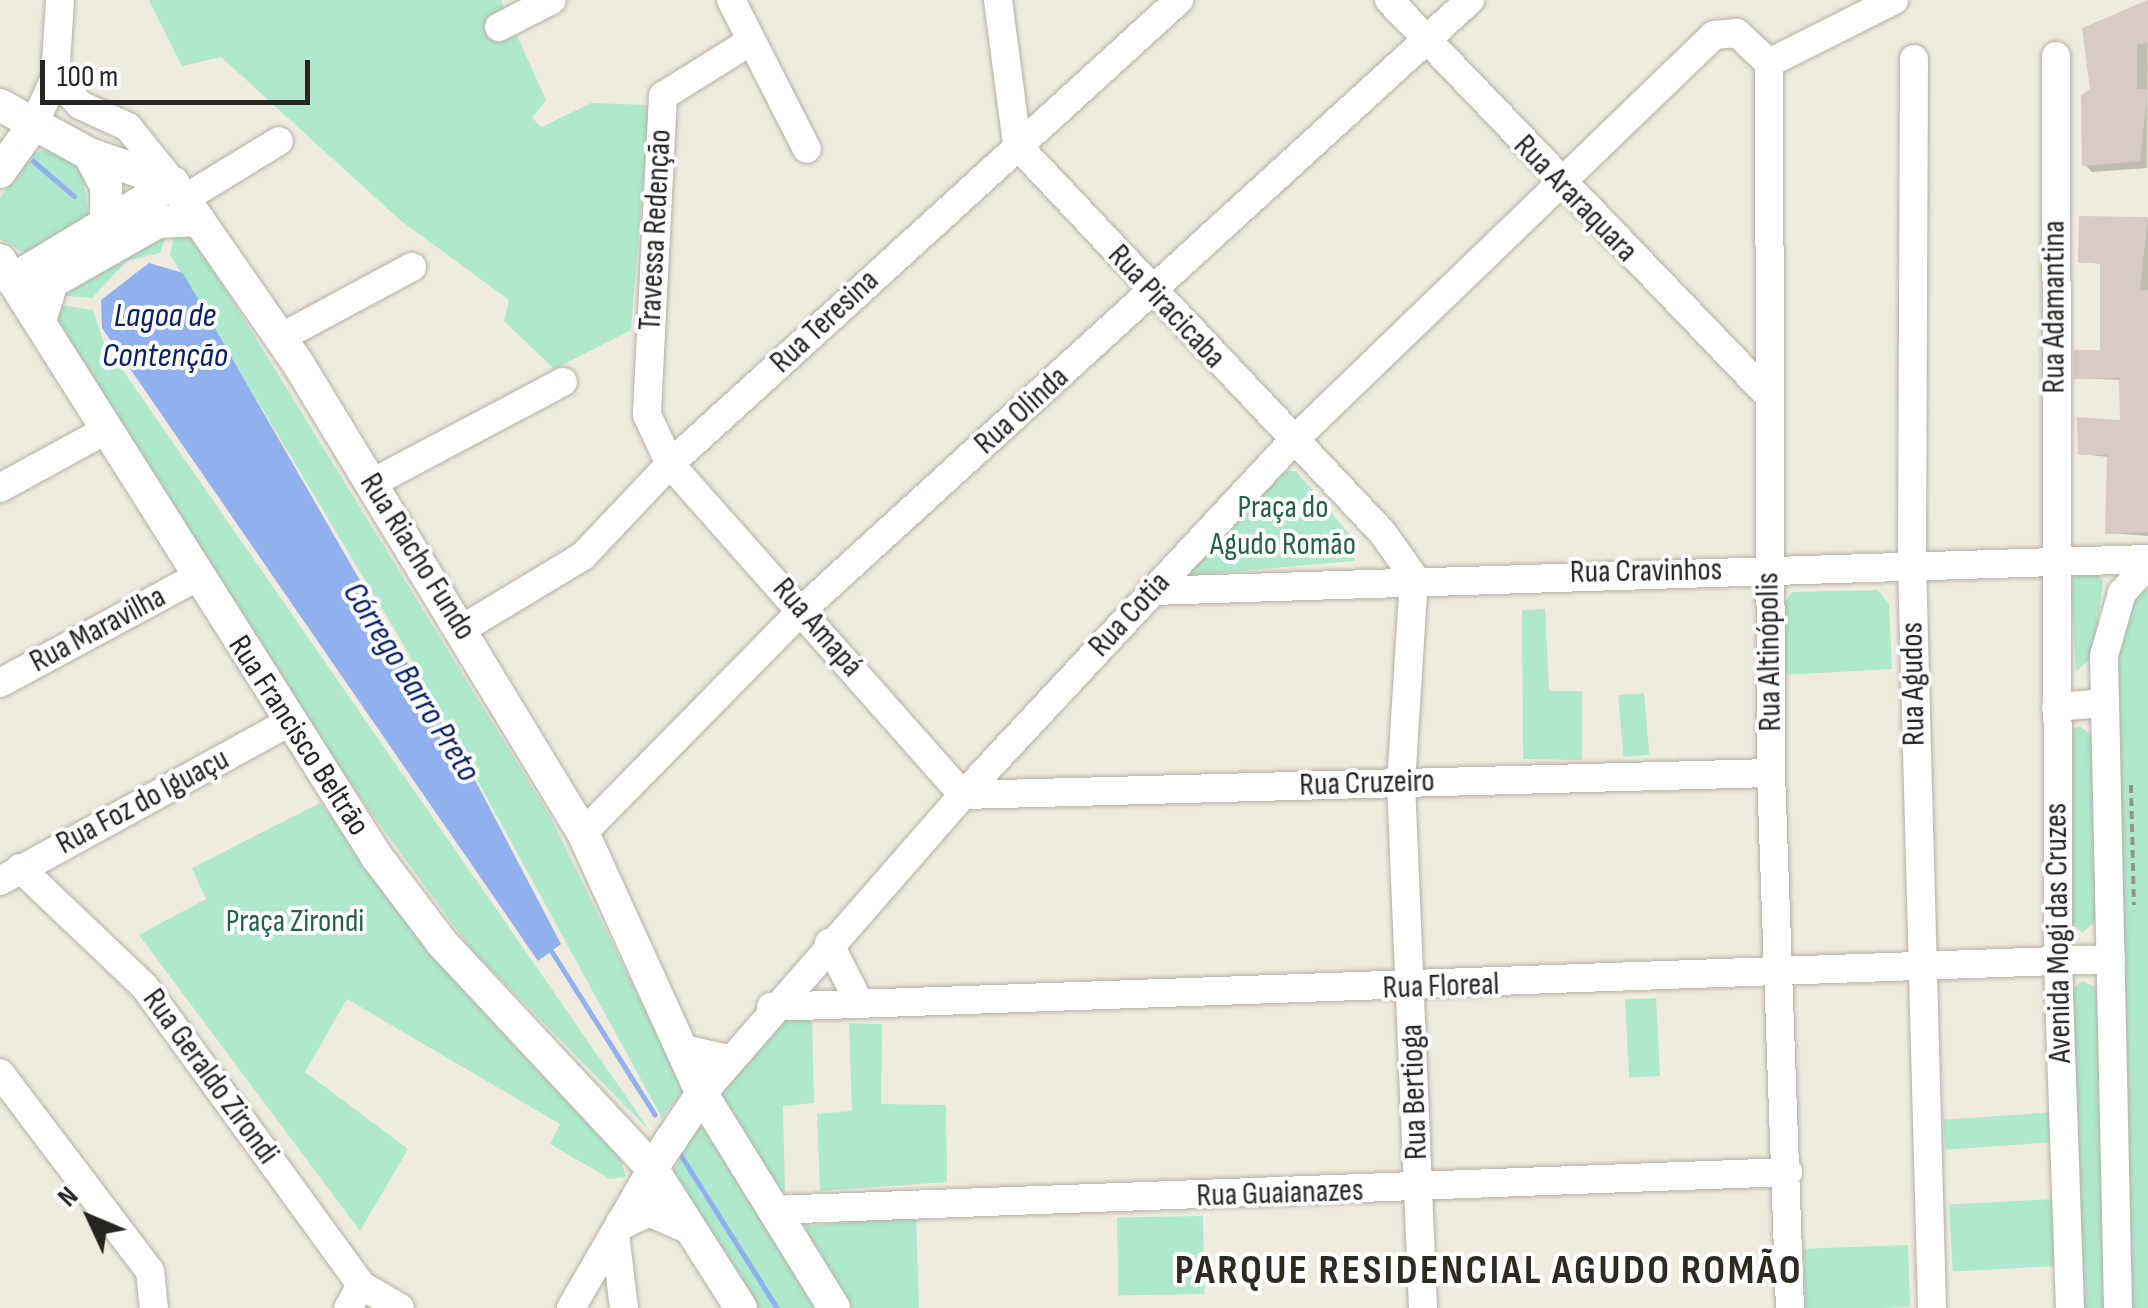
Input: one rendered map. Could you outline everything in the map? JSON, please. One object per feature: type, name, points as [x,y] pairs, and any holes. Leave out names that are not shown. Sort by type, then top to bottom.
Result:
[{"type":"main road","points":[[0,105],[185,201]]},
{"type":"main road","points":[[4,173],[34,124]]},
{"type":"main road","points":[[89,154],[106,186],[106,223]]},
{"type":"main road","points":[[4,276],[106,223],[185,201]]},
{"type":"main road","points":[[40,322],[52,282],[158,222],[185,201]]},
{"type":"main road","name":"Rua Riacho Fundo","points":[[185,201],[280,338],[372,483],[584,833],[702,1094],[834,1308]]},
{"type":"main road","name":"Rua Francisco Beltrão","points":[[4,276],[40,322],[286,724],[442,943],[652,1168],[741,1308]]},
{"type":"main road","points":[[684,1051],[728,1061]]},
{"type":"main road","points":[[652,1168],[702,1094]]},
{"type":"main road","points":[[618,1228],[648,1210],[688,1226]]},
{"type":"street","points":[[34,124],[55,78],[60,0]]},
{"type":"street","points":[[499,28],[552,0]]},
{"type":"street","points":[[731,0],[807,149]]},
{"type":"street","points":[[998,0],[1017,145]]},
{"type":"street","name":"Rua Teresina","points":[[462,629],[583,556],[670,464],[1179,0]]},
{"type":"street","name":"Rua Araraquara","points":[[1389,0],[1557,183],[1765,392]]},
{"type":"street","name":"Rua Olinda","points":[[584,833],[802,610],[1470,0]]},
{"type":"street","points":[[1769,63],[1894,0]]},
{"type":"street","name":"Rua Cotia","points":[[702,1094],[771,1006],[1152,591],[1294,440],[1557,183],[1714,35],[1737,34],[1769,63]]},
{"type":"street","name":"Travessa Redenção","points":[[670,464],[647,415],[663,96],[752,41]]},
{"type":"street","name":"Rua Adamantina","points":[[2054,558],[2056,56]]},
{"type":"street","name":"Rua Agudos","points":[[1914,60],[1912,564],[1919,970],[1932,1308]]},
{"type":"street","name":"Rua Altinópolis","points":[[1769,63],[1765,392],[1771,773],[1790,1308]]},
{"type":"street","name":"Rua Riacho Fundo","points":[[55,78],[80,105],[128,127],[185,201]]},
{"type":"street","points":[[185,201],[278,142]]},
{"type":"street","name":"Rua Piracicaba","points":[[1017,145],[1152,294],[1382,532],[1414,577]]},
{"type":"street","points":[[280,338],[412,267]]},
{"type":"street","points":[[372,483],[564,382]]},
{"type":"street","points":[[0,488],[106,430]]},
{"type":"street","name":"Rua Amapá","points":[[670,464],[962,795]]},
{"type":"street","points":[[1348,582],[1382,532]]},
{"type":"street","name":"Rua Cravinhos","points":[[1152,591],[1414,577],[2054,558],[2146,559]]},
{"type":"street","name":"Avenida Mogi das Cruzes","points":[[2054,558],[2058,964],[2070,1308]]},
{"type":"street","name":"Avenida Mogi das Cruzes","points":[[2099,558],[2112,578],[2105,703],[2118,1308]]},
{"type":"street","points":[[2112,615],[2146,559]]},
{"type":"street","name":"Rua Maravilha","points":[[0,682],[197,577]]},
{"type":"street","name":"Rua Bertioga","points":[[1414,577],[1401,783],[1423,1308]]},
{"type":"street","points":[[2056,707],[2105,703]]},
{"type":"street","name":"Rua Foz do Iguaçu","points":[[10,875],[286,724]]},
{"type":"street","name":"Rua Cruzeiro","points":[[962,795],[1771,773]]},
{"type":"street","name":"Rua Geraldo Zirondi","points":[[10,875],[144,986],[354,1296]]},
{"type":"street","points":[[829,943],[860,1004]]},
{"type":"street","name":"Rua Floreal","points":[[771,1006],[1412,988],[1919,970],[2111,959]]},
{"type":"street","points":[[0,1073],[150,1271],[154,1308]]},
{"type":"street","points":[[571,1308],[652,1168]]},
{"type":"street","name":"Rua Guaianazes","points":[[772,1210],[1417,1189],[1788,1172]]},
{"type":"street","points":[[618,1228],[624,1308]]},
{"type":"street","points":[[354,1296],[400,1308]]},
{"type":"green space","points":[[149,0],[501,0],[546,100],[532,118],[542,127],[591,103],[650,105],[631,330],[554,369],[504,321],[509,300],[400,220],[221,57],[182,66]]},
{"type":"green space","points":[[48,149],[82,166],[89,221],[28,255],[0,239],[0,198],[31,154]]},
{"type":"green space","points":[[168,231],[160,253],[127,261],[92,298],[55,295]]},
{"type":"green space","points":[[175,231],[193,240],[236,306],[550,816],[684,1090],[662,1118],[399,637],[170,255]]},
{"type":"green space","points":[[53,304],[93,310],[104,343],[650,1131],[471,949],[369,810],[272,672],[57,325]]},
{"type":"green space","name":"Praça do Agudo Romão","points":[[1296,471],[1356,542],[1354,561],[1183,576],[1273,472]]},
{"type":"green space","points":[[2096,572],[2103,581],[2094,656],[2076,671],[2070,576]]},
{"type":"green space","points":[[1878,590],[1889,604],[1892,669],[1782,675],[1779,611],[1792,592]]},
{"type":"green space","points":[[2148,590],[2148,1308],[2130,1308],[2111,644],[2131,593]]},
{"type":"green space","points":[[1545,609],[1549,691],[1582,691],[1582,760],[1523,759],[1522,610]]},
{"type":"green space","points":[[1644,693],[1649,755],[1624,757],[1618,695]]},
{"type":"green space","points":[[2080,726],[2091,735],[2099,918],[2082,933],[2070,921],[2067,732]]},
{"type":"green space","name":"Praça Zirondi","points":[[320,803],[501,1032],[620,1157],[626,1177],[610,1179],[550,1144],[560,1124],[347,999],[305,1072],[408,1149],[360,1231],[139,935],[206,899],[192,868]]},
{"type":"green space","points":[[2082,981],[2097,988],[2110,1308],[2082,1308],[2071,990]]},
{"type":"green space","points":[[1656,998],[1660,1076],[1629,1078],[1625,1000]]},
{"type":"green space","points":[[812,1016],[814,1103],[783,1106],[785,1192],[770,1187],[717,1099],[781,1017]]},
{"type":"green space","points":[[849,1023],[882,1024],[881,1104],[946,1105],[947,1182],[820,1191],[817,1114],[852,1111]]},
{"type":"green space","points":[[2054,1112],[2056,1142],[1945,1150],[1943,1120]]},
{"type":"green space","points":[[696,1127],[704,1128],[824,1308],[757,1308],[672,1175]]},
{"type":"green space","points":[[2055,1199],[2059,1266],[1953,1271],[1949,1205]]},
{"type":"green space","points":[[916,1216],[919,1308],[849,1308],[803,1241],[806,1226]]},
{"type":"green space","points":[[1203,1216],[1204,1294],[1118,1295],[1117,1218]]},
{"type":"green space","points":[[1908,1245],[1910,1307],[1805,1308],[1803,1249]]},
{"type":"water","name":"Lagoa de Contenção","points":[[149,263],[183,273],[476,782],[561,944],[538,961],[102,328],[101,300]]},
{"type":"building","points":[[2148,0],[2148,43],[2137,44],[2137,89],[2148,89],[2140,161],[2082,166],[2081,95],[2090,89],[2082,28]]},
{"type":"building","points":[[2079,216],[2148,217],[2140,290],[2148,290],[2148,532],[2105,534],[2107,455],[2078,455],[2077,417],[2120,420],[2119,378],[2074,379],[2074,350],[2100,350],[2100,263],[2078,263]]},
{"type":"waterway","points":[[33,161],[74,196]]},
{"type":"waterway","name":"Córrego Barro Preto","points":[[550,949],[655,1115]]},
{"type":"waterway","name":"Córrego Barro Preto","points":[[678,1151],[777,1308]]},
{"type":"district","name":"PARQUE RESIDENCIAL AGUDO ROMÃO","points":[[1489,1271]]}]
